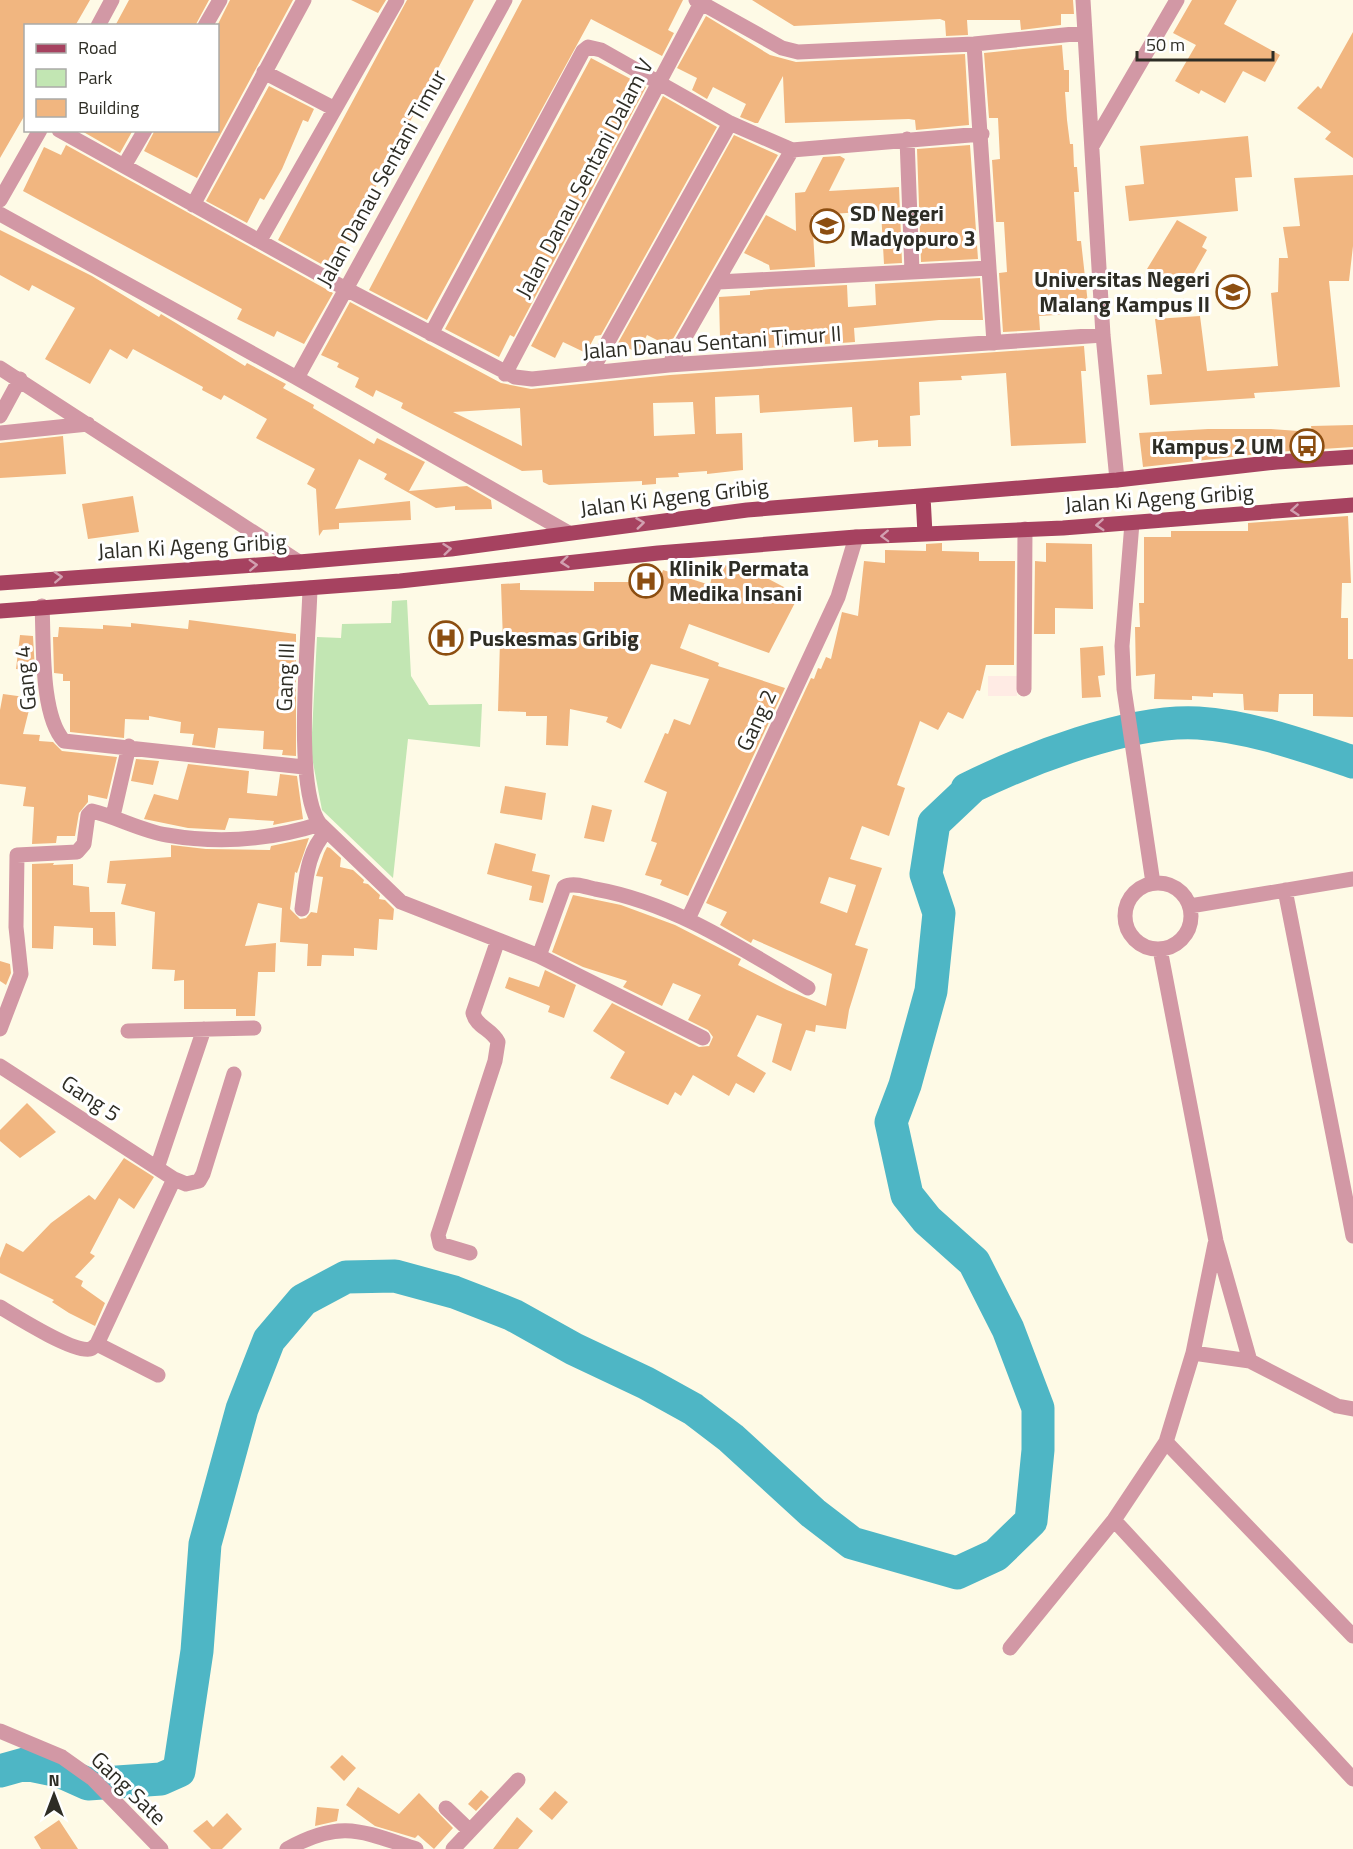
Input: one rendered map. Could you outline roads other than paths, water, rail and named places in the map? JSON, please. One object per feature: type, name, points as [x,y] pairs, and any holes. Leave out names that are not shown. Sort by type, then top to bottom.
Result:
[{"type":"main road","name":"Jalan Ki Ageng Gribig","points":[[0,582],[298,562],[451,549],[747,510],[1117,480],[1277,462],[1353,457]]},
{"type":"main road","points":[[923,496],[925,534]]},
{"type":"main road","name":"Jalan Ki Ageng Gribig","points":[[0,611],[432,578],[658,553],[856,537],[1132,523],[1353,505]]},
{"type":"street","points":[[99,24],[112,0]]},
{"type":"street","points":[[206,24],[220,0]]},
{"type":"street","points":[[193,205],[304,0]]},
{"type":"street","points":[[260,240],[333,108],[397,0]]},
{"type":"street","name":"Jalan Danau Sentani Timur","points":[[297,378],[505,0]]},
{"type":"street","points":[[1083,0],[1103,335],[1117,480]]},
{"type":"street","points":[[1092,146],[1178,0]]},
{"type":"street","points":[[699,1],[782,48],[798,52],[974,44],[1084,33]]},
{"type":"street","name":"Jalan Danau Sentani Dalam V","points":[[505,374],[659,84],[699,1]]},
{"type":"street","points":[[974,44],[982,134],[994,343]]},
{"type":"street","points":[[431,334],[585,49],[598,48],[730,123],[792,150],[982,134]]},
{"type":"street","points":[[264,72],[333,108]]},
{"type":"street","points":[[591,372],[730,123]]},
{"type":"street","points":[[0,200],[39,132]]},
{"type":"street","name":"Jalan Danau Sentani Timur II","points":[[63,132],[505,374],[532,379],[669,365],[1103,335]]},
{"type":"street","points":[[124,166],[144,132]]},
{"type":"street","points":[[907,140],[912,272]]},
{"type":"street","points":[[669,365],[792,150]]},
{"type":"street","points":[[0,214],[297,378],[567,532]]},
{"type":"street","points":[[718,282],[989,268]]},
{"type":"street","points":[[0,368],[298,562]]},
{"type":"street","points":[[0,416],[20,379]]},
{"type":"street","points":[[0,433],[88,424]]},
{"type":"street","points":[[1132,523],[1122,646],[1124,689],[1153,883]]},
{"type":"street","points":[[1024,689],[1025,529]]},
{"type":"street","name":"Gang 2","points":[[688,919],[838,597],[856,537]]},
{"type":"street","name":"Gang III","points":[[310,588],[304,767],[311,810],[323,828]]},
{"type":"street","name":"Gang 4","points":[[42,606],[48,692],[55,726],[64,741],[129,746]]},
{"type":"street","points":[[113,816],[129,746],[304,767]]},
{"type":"street","points":[[0,1029],[21,975],[16,927],[15,856],[77,852],[84,844],[90,812],[113,816],[166,835],[269,838],[323,828]]},
{"type":"street","points":[[302,909],[310,859],[323,828]]},
{"type":"street","points":[[323,828],[401,902],[539,956],[703,1038]]},
{"type":"street","points":[[1190,906],[1353,879]]},
{"type":"street","points":[[1153,883],[1171,885],[1186,897],[1192,916],[1186,935],[1170,947],[1160,949],[1139,944],[1126,926],[1127,903],[1133,894],[1153,883]]},
{"type":"street","points":[[539,956],[563,890],[568,885],[611,892],[688,919],[808,988]]},
{"type":"street","points":[[1284,890],[1353,1236]]},
{"type":"street","points":[[471,1253],[440,1244],[438,1235],[495,1061],[498,1042],[495,1036],[475,1021],[473,1013],[498,940]]},
{"type":"street","points":[[1160,949],[1216,1241],[1250,1361]]},
{"type":"street","points":[[128,1031],[254,1028]]},
{"type":"street","points":[[157,1168],[204,1029]]},
{"type":"street","name":"Gang 5","points":[[0,1066],[174,1179]]},
{"type":"street","points":[[0,1307],[60,1341],[82,1349],[91,1349],[97,1344],[174,1179],[192,1184],[199,1181],[203,1174],[234,1074]]},
{"type":"street","points":[[1010,1648],[1114,1520],[1166,1442],[1193,1353],[1216,1241]]},
{"type":"street","points":[[97,1344],[158,1375]]},
{"type":"street","points":[[1193,1353],[1250,1361],[1337,1406],[1353,1409]]},
{"type":"street","points":[[1166,1442],[1353,1636]]},
{"type":"street","points":[[1114,1520],[1353,1779]]},
{"type":"street","name":"Gang Sate","points":[[0,1731],[62,1757],[93,1779],[156,1845]]},
{"type":"street","points":[[453,1849],[518,1780]]},
{"type":"street","points":[[446,1808],[471,1831]]},
{"type":"street","points":[[287,1849],[312,1835],[348,1829],[416,1849]]},
{"type":"waterway","points":[[0,1771],[25,1764],[59,1771],[88,1784],[161,1779],[179,1771],[197,1651],[205,1544],[242,1409],[269,1340],[303,1300],[346,1277],[395,1276],[454,1292],[513,1315],[574,1349],[646,1383],[693,1409],[731,1438],[813,1513],[852,1543],[957,1573],[996,1555],[1031,1521],[1038,1450],[1038,1408],[1008,1329],[974,1262],[927,1220],[907,1195],[891,1122],[905,1085],[931,991],[939,913],[926,874],[934,823],[971,788],[967,789],[992,777],[1080,743],[1142,727],[1171,723],[1198,723],[1237,728],[1353,762]]},
{"type":"place","name":"SD Negeri Madyopuro 3","points":[[827,226]]},
{"type":"place","name":"Universitas Negeri Malang Kampus II","points":[[1233,292]]},
{"type":"place","name":"Kampus 2 UM","points":[[1307,446]]},
{"type":"place","name":"Klinik Permata Medika Insani","points":[[646,581]]},
{"type":"place","name":"Puskesmas Gribig","points":[[446,638]]}]
